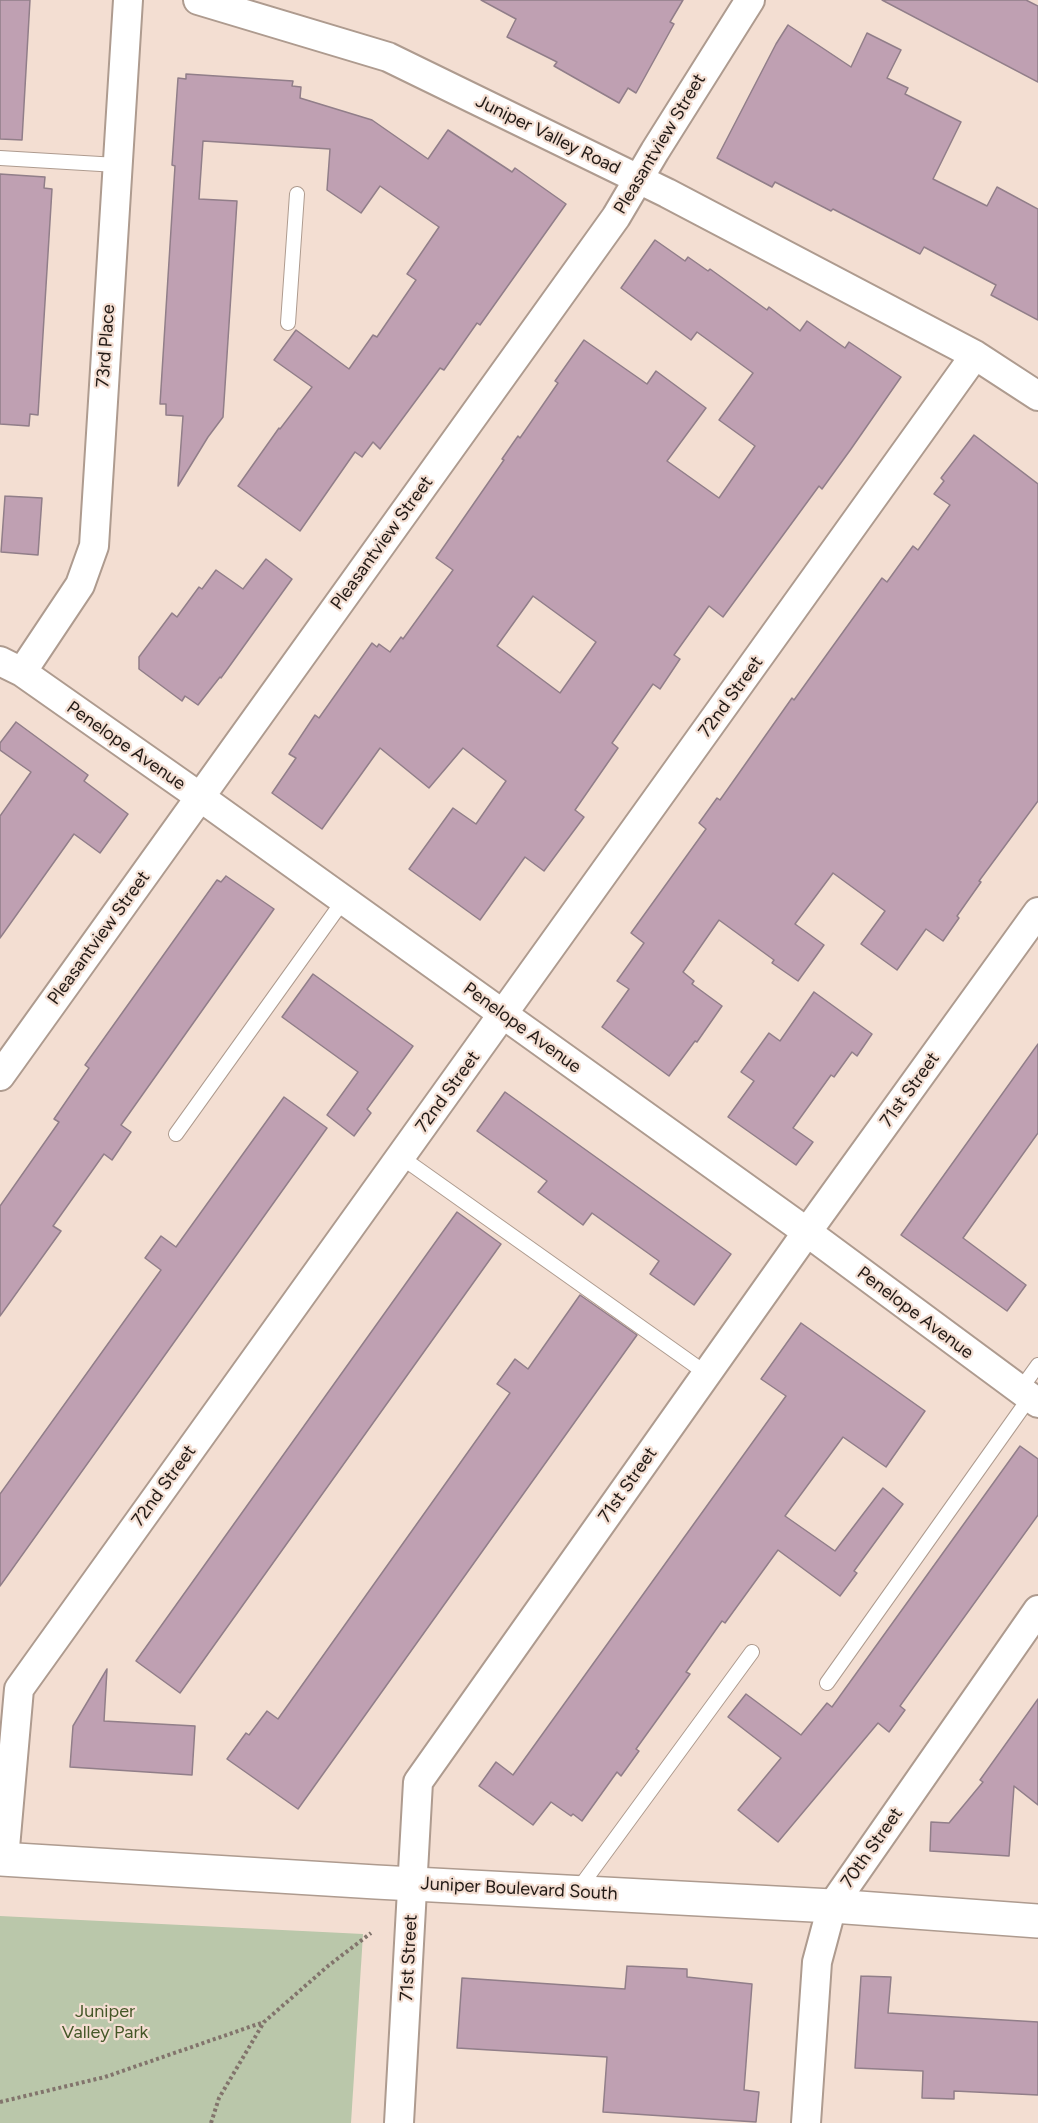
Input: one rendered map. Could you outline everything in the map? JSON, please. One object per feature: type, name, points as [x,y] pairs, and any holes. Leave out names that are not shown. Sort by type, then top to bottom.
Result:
[{"type":"street","name":"73rd Place","points":[[11,667],[80,585],[94,546],[128,0]]},
{"type":"street","name":"Juniper Valley Road","points":[[198,0],[388,57],[667,193],[975,355],[1038,396]]},
{"type":"street","name":"Pleasantview Street","points":[[0,1076],[616,217],[750,0]]},
{"type":"street","name":"72nd Street","points":[[2,1859],[18,1689],[975,355]]},
{"type":"street","name":"Penelope Avenue","points":[[11,667],[200,797],[807,1232],[1029,1397]]},
{"type":"street","name":"71st Street","points":[[399,2123],[418,1782],[807,1232],[1038,912]]},
{"type":"street","name":"70th Street","points":[[806,2123],[817,1962],[832,1906],[1038,1610]]},
{"type":"street","name":"Juniper Boulevard South","points":[[2,1859],[832,1906],[1038,1921]]},
{"type":"lane","points":[[0,158],[117,165]]},
{"type":"lane","points":[[288,323],[297,194]]},
{"type":"lane","points":[[176,1134],[343,901]]},
{"type":"lane","points":[[401,1157],[707,1374]]},
{"type":"lane","points":[[827,1683],[1029,1397],[1038,1365]]},
{"type":"lane","points":[[576,1892],[752,1652]]},
{"type":"path","points":[[211,2123],[219,2098],[264,2022],[328,1966],[371,1933]]},
{"type":"path","points":[[0,2102],[105,2077],[264,2022]]},
{"type":"green space","name":"Juniper Valley Park","points":[[0,1916],[363,1934],[351,2123],[0,2123]]},
{"type":"building","points":[[0,0],[30,0],[22,140],[0,139]]},
{"type":"building","points":[[481,0],[683,0],[670,22],[674,24],[636,93],[628,88],[619,103],[554,66],[557,62],[507,37],[516,19]]},
{"type":"building","points":[[882,0],[1026,0],[1038,6],[1038,82]]},
{"type":"building","points":[[788,25],[851,67],[867,33],[901,50],[887,78],[908,88],[905,94],[961,122],[933,179],[987,206],[997,187],[1038,209],[1038,320],[991,295],[996,285],[924,247],[920,254],[833,209],[831,211],[775,182],[772,187],[717,158]]},
{"type":"building","points":[[186,74],[293,81],[292,86],[301,87],[300,98],[372,120],[428,159],[448,130],[512,172],[515,168],[566,204],[480,325],[477,323],[444,370],[440,368],[380,449],[373,442],[362,457],[355,452],[300,531],[238,486],[279,428],[312,387],[274,360],[296,330],[349,369],[373,335],[377,337],[416,280],[407,274],[439,227],[380,186],[361,213],[327,190],[330,149],[203,141],[199,199],[237,201],[223,417],[178,486],[183,416],[166,415],[166,404],[160,404],[175,166],[172,165],[178,78],[186,79]]},
{"type":"building","points":[[0,174],[45,177],[44,188],[52,189],[38,415],[30,414],[29,426],[0,424]]},
{"type":"building","points":[[655,240],[685,261],[688,257],[708,271],[710,269],[767,310],[769,307],[800,331],[807,321],[845,348],[849,342],[901,377],[822,489],[819,486],[723,617],[709,606],[674,655],[680,659],[660,689],[653,684],[612,743],[618,748],[575,810],[584,817],[544,871],[525,857],[480,920],[409,869],[453,808],[476,824],[506,781],[463,748],[429,788],[380,748],[322,829],[272,793],[296,758],[289,754],[315,715],[319,718],[372,643],[377,647],[379,644],[390,652],[401,637],[403,639],[453,570],[436,558],[518,436],[520,438],[558,383],[555,381],[584,340],[647,384],[656,371],[706,408],[667,461],[719,498],[755,446],[719,420],[753,373],[697,332],[691,340],[621,288]],"holes":[[[533,596],[596,642],[560,693],[497,646]]]},
{"type":"building","points":[[974,435],[1038,484],[1038,801],[979,881],[981,882],[943,941],[926,929],[897,970],[861,944],[885,911],[833,873],[795,924],[824,945],[798,981],[772,963],[774,960],[719,920],[683,972],[694,981],[692,984],[722,1006],[669,1076],[602,1027],[629,989],[617,981],[644,943],[631,933],[706,829],[699,823],[717,798],[720,800],[792,698],[794,700],[882,578],[887,582],[913,546],[918,550],[950,505],[934,494],[944,481],[941,478]]},
{"type":"building","points":[[5,496],[42,498],[38,555],[1,552]]},
{"type":"building","points":[[266,559],[292,579],[221,678],[198,705],[185,696],[182,701],[139,669],[139,657],[172,613],[177,617],[199,587],[202,589],[216,570],[243,589]]},
{"type":"building","points":[[16,722],[88,775],[84,781],[128,814],[100,853],[74,834],[0,938],[0,816],[31,772],[0,750],[0,743]]},
{"type":"building","points":[[226,876],[274,909],[121,1125],[131,1132],[112,1160],[104,1154],[53,1226],[61,1231],[0,1316],[0,1206],[59,1122],[54,1119],[89,1068],[85,1065],[217,880],[221,882]]},
{"type":"building","points":[[313,974],[413,1046],[367,1109],[371,1113],[354,1136],[327,1115],[358,1072],[282,1017]]},
{"type":"building","points":[[814,992],[872,1034],[857,1056],[852,1052],[834,1077],[831,1075],[793,1128],[813,1142],[796,1165],[728,1117],[754,1081],[741,1072],[769,1033],[780,1041]]},
{"type":"building","points":[[1038,1044],[1038,1133],[963,1238],[1026,1285],[1007,1311],[901,1235]]},
{"type":"building","points":[[505,1092],[731,1254],[694,1305],[650,1274],[659,1261],[592,1213],[583,1225],[538,1192],[547,1181],[477,1131]]},
{"type":"building","points":[[284,1097],[327,1128],[0,1586],[0,1494],[161,1270],[145,1258],[161,1236],[176,1247]]},
{"type":"building","points":[[457,1212],[501,1244],[180,1693],[136,1661]]},
{"type":"building","points":[[580,1295],[637,1335],[298,1809],[227,1759],[246,1733],[249,1735],[267,1711],[278,1719],[510,1393],[497,1384],[515,1359],[528,1369]]},
{"type":"building","points":[[801,1323],[925,1411],[886,1467],[843,1437],[785,1516],[835,1551],[883,1488],[903,1504],[854,1571],[857,1573],[840,1596],[778,1550],[725,1623],[722,1621],[686,1672],[690,1674],[636,1749],[639,1751],[621,1776],[617,1772],[582,1821],[551,1802],[533,1825],[479,1786],[496,1762],[513,1775],[786,1396],[761,1379]]},
{"type":"building","points":[[1020,1446],[1038,1459],[1038,1515],[900,1706],[905,1710],[889,1732],[878,1723],[778,1842],[738,1810],[781,1758],[728,1717],[746,1694],[801,1735],[827,1703],[832,1707]]},
{"type":"building","points":[[107,1669],[104,1721],[195,1726],[192,1775],[70,1767],[73,1726]]},
{"type":"building","points":[[1038,1699],[1038,1805],[1014,1786],[1009,1856],[930,1851],[931,1822],[949,1823],[983,1782],[980,1780]]},
{"type":"building","points":[[627,1966],[687,1969],[687,1977],[752,1984],[744,2090],[759,2092],[756,2122],[603,2112],[607,2057],[457,2048],[462,1978],[625,1989]]},
{"type":"building","points":[[861,1976],[891,1977],[888,2013],[1038,2022],[1038,2095],[954,2091],[954,2099],[922,2098],[923,2071],[855,2068]]}]
